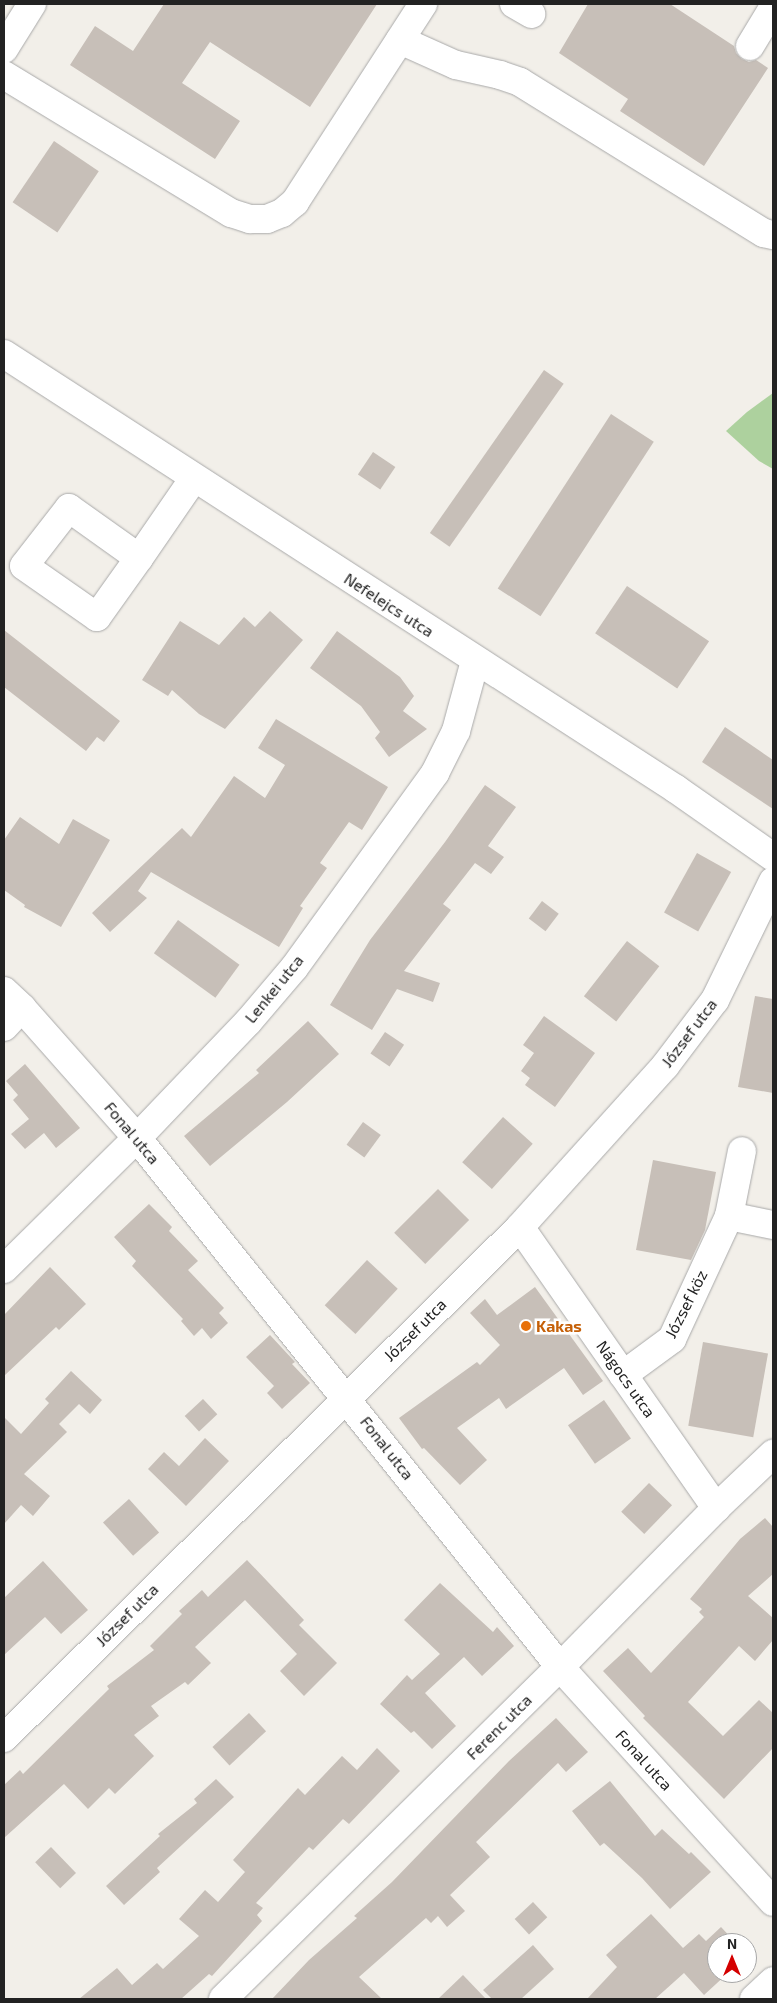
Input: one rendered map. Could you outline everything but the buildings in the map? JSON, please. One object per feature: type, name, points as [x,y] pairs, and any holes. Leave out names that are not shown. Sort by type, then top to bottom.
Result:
[{"type":"street","points":[[4,49],[32,4]]},
{"type":"street","points":[[4,75],[231,213],[250,219],[267,219],[282,213],[295,202],[423,4]]},
{"type":"street","points":[[750,46],[773,8]]},
{"type":"street","points":[[400,40],[456,65],[500,75],[520,82],[764,234],[773,236]]},
{"type":"street","name":"Nefelejcs utca","points":[[4,354],[676,789],[773,856]]},
{"type":"street","points":[[139,558],[194,478]]},
{"type":"street","name":"Lenkei utca","points":[[4,1269],[137,1138],[248,1022],[294,968],[435,773],[456,731],[476,661]]},
{"type":"street","name":"József utca","points":[[4,1738],[520,1227],[665,1066],[715,1000],[773,881]]},
{"type":"street","name":"Fonal utca","points":[[10,1009],[137,1138],[347,1398],[560,1667],[773,1902]]},
{"type":"street","name":"József köz","points":[[623,1375],[672,1338],[729,1216],[742,1151]]},
{"type":"street","points":[[729,1216],[773,1225]]},
{"type":"street","name":"Nágocs utca","points":[[520,1227],[716,1508]]},
{"type":"street","name":"Ferenc utca","points":[[223,1999],[560,1667],[716,1508],[773,1454]]},
{"type":"street","points":[[754,1999],[773,1980]]},
{"type":"green space","points":[[773,393],[773,469],[759,461],[726,431],[747,412]]},
{"type":"place","name":"Kakas","points":[[526,1326]]}]
